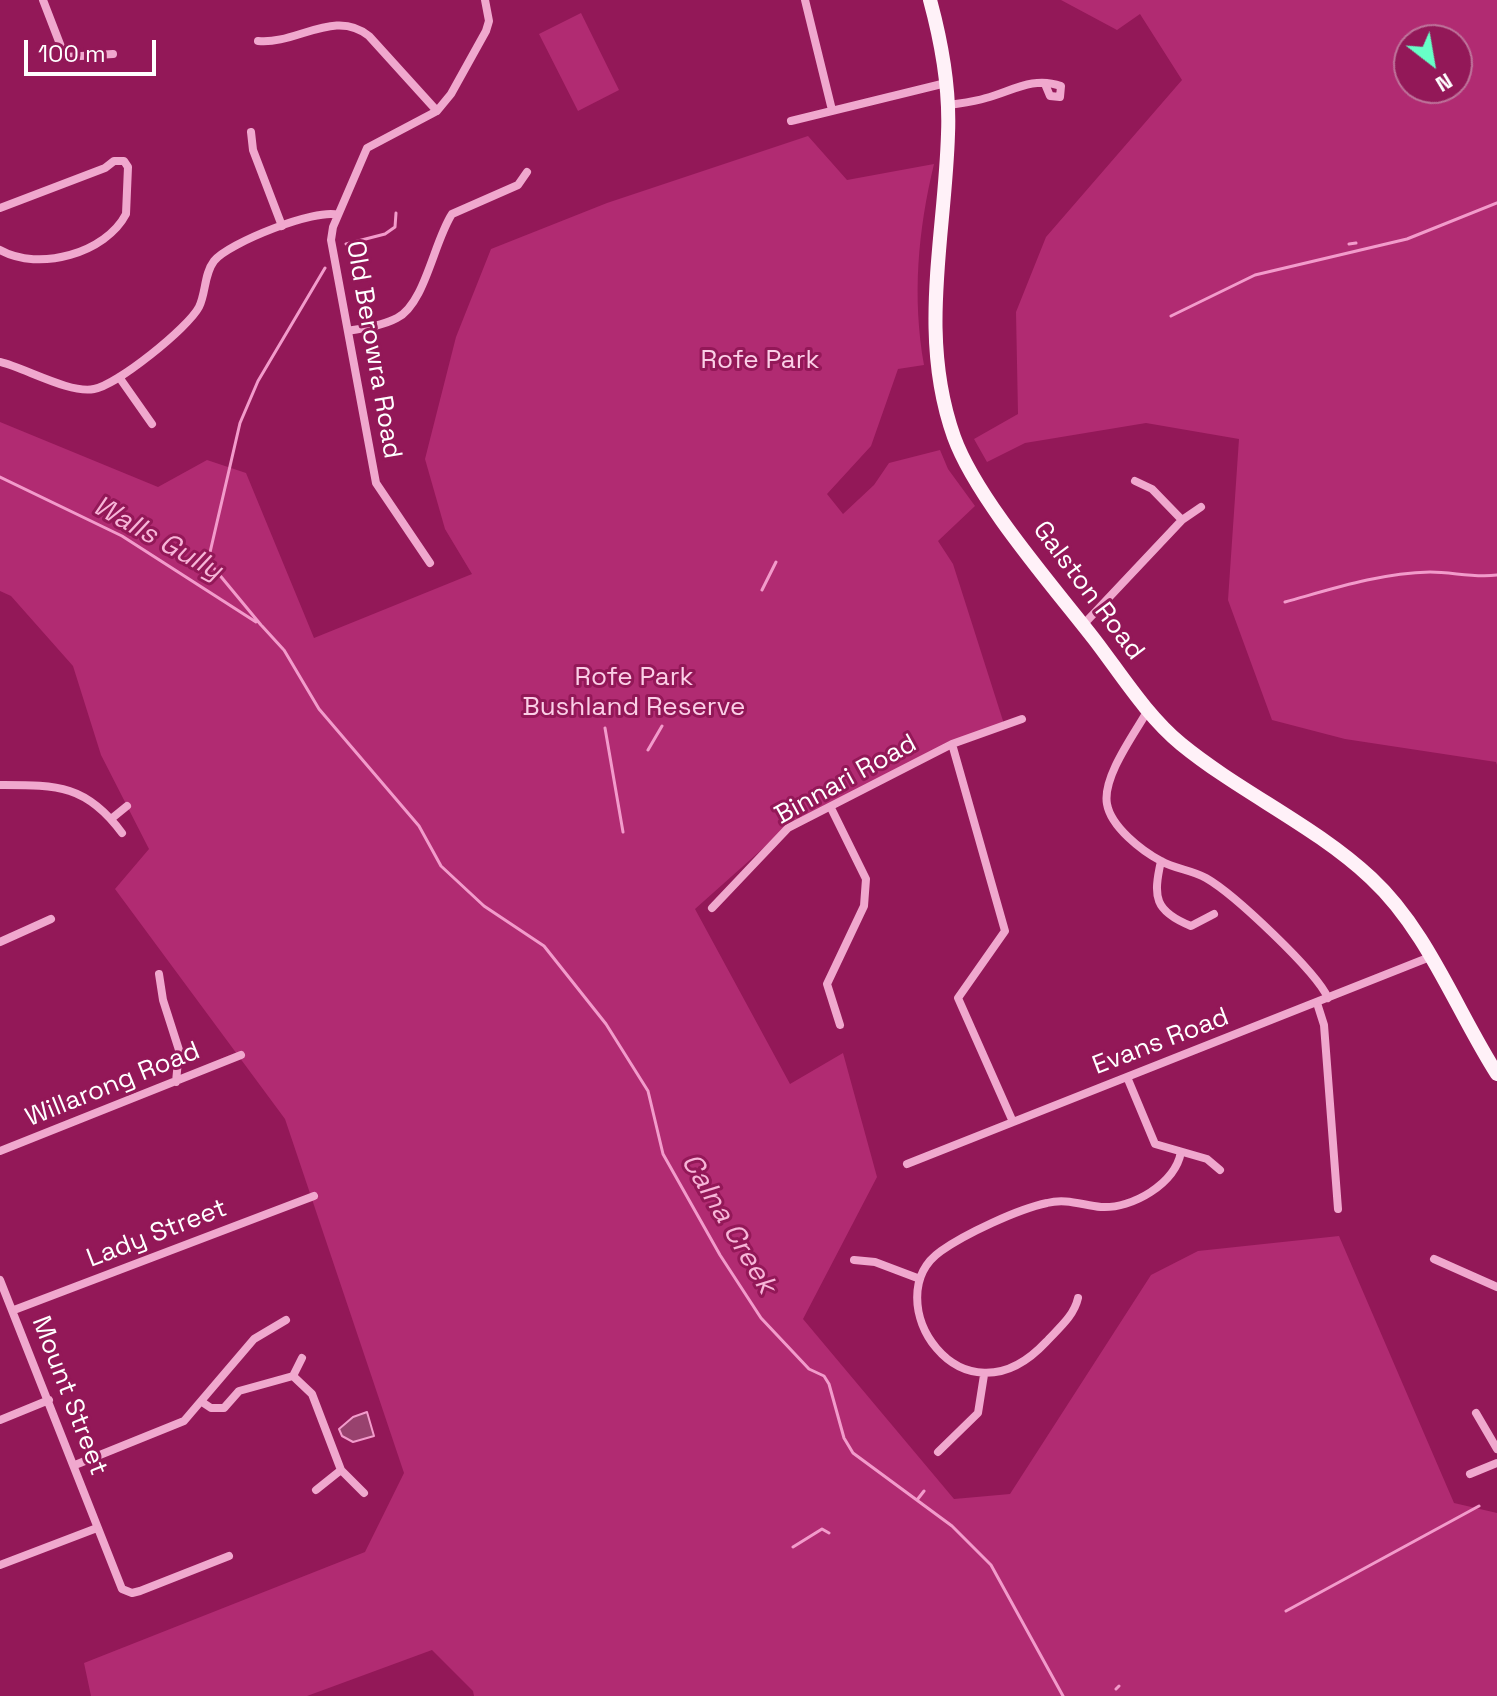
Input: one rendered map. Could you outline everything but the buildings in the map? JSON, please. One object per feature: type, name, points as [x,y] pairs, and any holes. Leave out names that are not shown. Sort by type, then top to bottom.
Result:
[{"type":"main road","name":"Galston Road","points":[[930,0],[948,105],[947,165],[934,339],[947,411],[956,441],[973,474],[1148,710],[1196,755],[1336,850],[1372,879],[1410,924],[1497,1074]]},
{"type":"street","points":[[43,0],[65,57],[113,54]]},
{"type":"street","points":[[258,41],[282,40],[334,25],[356,27],[369,36],[437,111],[486,31],[489,12],[485,0]]},
{"type":"street","points":[[805,0],[832,110]]},
{"type":"street","points":[[791,121],[946,83]]},
{"type":"street","points":[[948,105],[983,99],[1031,83],[1045,84]]},
{"type":"street","name":"Old Berowra Road","points":[[430,563],[376,483],[331,240],[338,215],[367,148],[437,111]]},
{"type":"street","points":[[251,132],[253,150],[282,226]]},
{"type":"street","points":[[0,208],[120,160],[126,164],[129,201],[123,220],[105,238],[88,248],[56,258],[38,258],[0,250]]},
{"type":"street","points":[[348,331],[394,320],[405,312],[416,299],[452,214],[461,207],[518,185],[527,172]]},
{"type":"street","points":[[0,362],[85,390],[119,377],[190,319],[202,299],[210,269],[220,255],[282,226],[319,214],[338,215]]},
{"type":"street","points":[[119,377],[152,424]]},
{"type":"street","points":[[1135,481],[1152,489],[1182,520]]},
{"type":"street","points":[[1083,625],[1182,520],[1201,507]]},
{"type":"street","points":[[1148,710],[1123,751],[1107,789],[1107,804],[1116,822],[1134,842],[1161,861],[1205,878],[1231,897],[1316,978],[1328,998]]},
{"type":"street","name":"Binnari Road","points":[[712,908],[788,828],[952,744],[1022,719]]},
{"type":"street","points":[[952,744],[1005,931],[958,998],[1013,1122]]},
{"type":"street","points":[[0,785],[55,785],[84,795],[122,833]]},
{"type":"street","points":[[111,819],[127,806]]},
{"type":"street","points":[[831,808],[866,879],[864,906],[827,984],[840,1025]]},
{"type":"street","points":[[1161,861],[1154,891],[1164,912],[1191,926],[1214,914]]},
{"type":"street","points":[[0,942],[51,919]]},
{"type":"street","name":"Evans Road","points":[[907,1164],[1430,957]]},
{"type":"street","points":[[159,974],[163,1000],[179,1050],[176,1082]]},
{"type":"street","points":[[1317,1003],[1324,1025],[1338,1209]]},
{"type":"street","name":"Willarong Road","points":[[0,1151],[241,1055]]},
{"type":"street","points":[[1127,1077],[1153,1141],[1207,1159],[1220,1170]]},
{"type":"street","points":[[1078,1298],[1069,1318],[1031,1358],[1007,1371],[984,1375],[958,1365],[927,1334],[917,1308],[920,1279],[926,1267],[942,1251],[1031,1208],[1065,1201],[1115,1206],[1146,1194],[1173,1171],[1181,1152]]},
{"type":"street","name":"Lady Street","points":[[14,1310],[314,1196]]},
{"type":"street","points":[[1434,1259],[1497,1287]]},
{"type":"street","points":[[854,1260],[875,1262],[920,1279]]},
{"type":"street","name":"Mount Street","points":[[0,1282],[14,1310],[122,1589],[132,1593],[229,1556]]},
{"type":"street","points":[[75,1465],[184,1421],[254,1339],[286,1320]]},
{"type":"street","points":[[202,1402],[211,1408],[224,1408],[239,1391],[293,1376],[302,1358]]},
{"type":"street","points":[[938,1452],[978,1413],[984,1398],[984,1375]]},
{"type":"street","points":[[293,1376],[312,1394],[341,1470],[364,1493]]},
{"type":"street","points":[[0,1420],[49,1400]]},
{"type":"street","points":[[1476,1413],[1494,1438],[1497,1449]]},
{"type":"street","points":[[1470,1474],[1497,1463]]},
{"type":"street","points":[[316,1490],[341,1470]]},
{"type":"street","points":[[0,1565],[97,1528]]},
{"type":"green space","points":[[1061,0],[1497,0],[1497,765],[1496,762],[1345,739],[1272,720],[1228,600],[1239,439],[1146,423],[1025,443],[987,462],[974,439],[1018,414],[1016,312],[1046,237],[1182,80],[1140,14],[1117,30]]},
{"type":"green space","points":[[581,13],[619,90],[578,111],[539,34]]},
{"type":"green space","points":[[808,136],[847,180],[934,164],[918,264],[918,314],[924,365],[898,369],[871,446],[827,494],[843,514],[874,485],[889,463],[940,450],[948,469],[975,506],[938,541],[953,564],[1004,724],[787,827],[695,909],[790,1084],[843,1053],[877,1177],[803,1319],[954,1499],[1010,1494],[1151,1275],[1198,1251],[1339,1236],[1454,1503],[1497,1513],[1497,1696],[474,1696],[473,1691],[432,1650],[307,1696],[91,1696],[84,1663],[365,1552],[404,1473],[285,1119],[115,889],[149,849],[101,755],[73,666],[11,596],[0,591],[0,422],[158,487],[207,460],[246,473],[314,638],[472,574],[445,529],[425,459],[456,337],[491,249],[607,203]]},
{"type":"shaded area","points":[[367,1412],[374,1436],[353,1442],[342,1436],[339,1429],[353,1417]]},
{"type":"waterway","points":[[1171,316],[1255,275],[1407,239],[1497,203]]},
{"type":"waterway","points":[[346,244],[385,234],[395,227],[396,213]]},
{"type":"waterway","points":[[1349,244],[1356,243]]},
{"type":"waterway","points":[[261,625],[208,561],[240,423],[258,381],[325,268]]},
{"type":"waterway","name":"Walls Gully","points":[[0,477],[122,536],[256,622]]},
{"type":"waterway","points":[[762,590],[776,562]]},
{"type":"waterway","points":[[1285,602],[1393,575],[1430,572],[1497,575]]},
{"type":"waterway","name":"Walls Gully","points":[[262,626],[283,649]]},
{"type":"waterway","name":"Calna Creek","points":[[284,650],[319,709],[419,826],[441,866],[484,906],[544,946],[606,1024],[648,1091],[663,1154],[720,1255],[761,1318],[809,1369],[824,1376],[844,1438],[853,1453],[952,1526],[991,1565],[1063,1696]]},
{"type":"waterway","points":[[648,750],[662,726]]},
{"type":"waterway","points":[[605,728],[623,832]]},
{"type":"waterway","points":[[917,1500],[924,1491]]},
{"type":"waterway","points":[[1286,1611],[1479,1506]]},
{"type":"waterway","points":[[793,1547],[822,1529],[829,1533]]},
{"type":"waterway","points":[[1116,1689],[1119,1686]]},
{"type":"park label","name":"Rofe Park","points":[[760,361]]},
{"type":"park label","name":"Rofe Park Bushland Reserve","points":[[634,693]]}]
